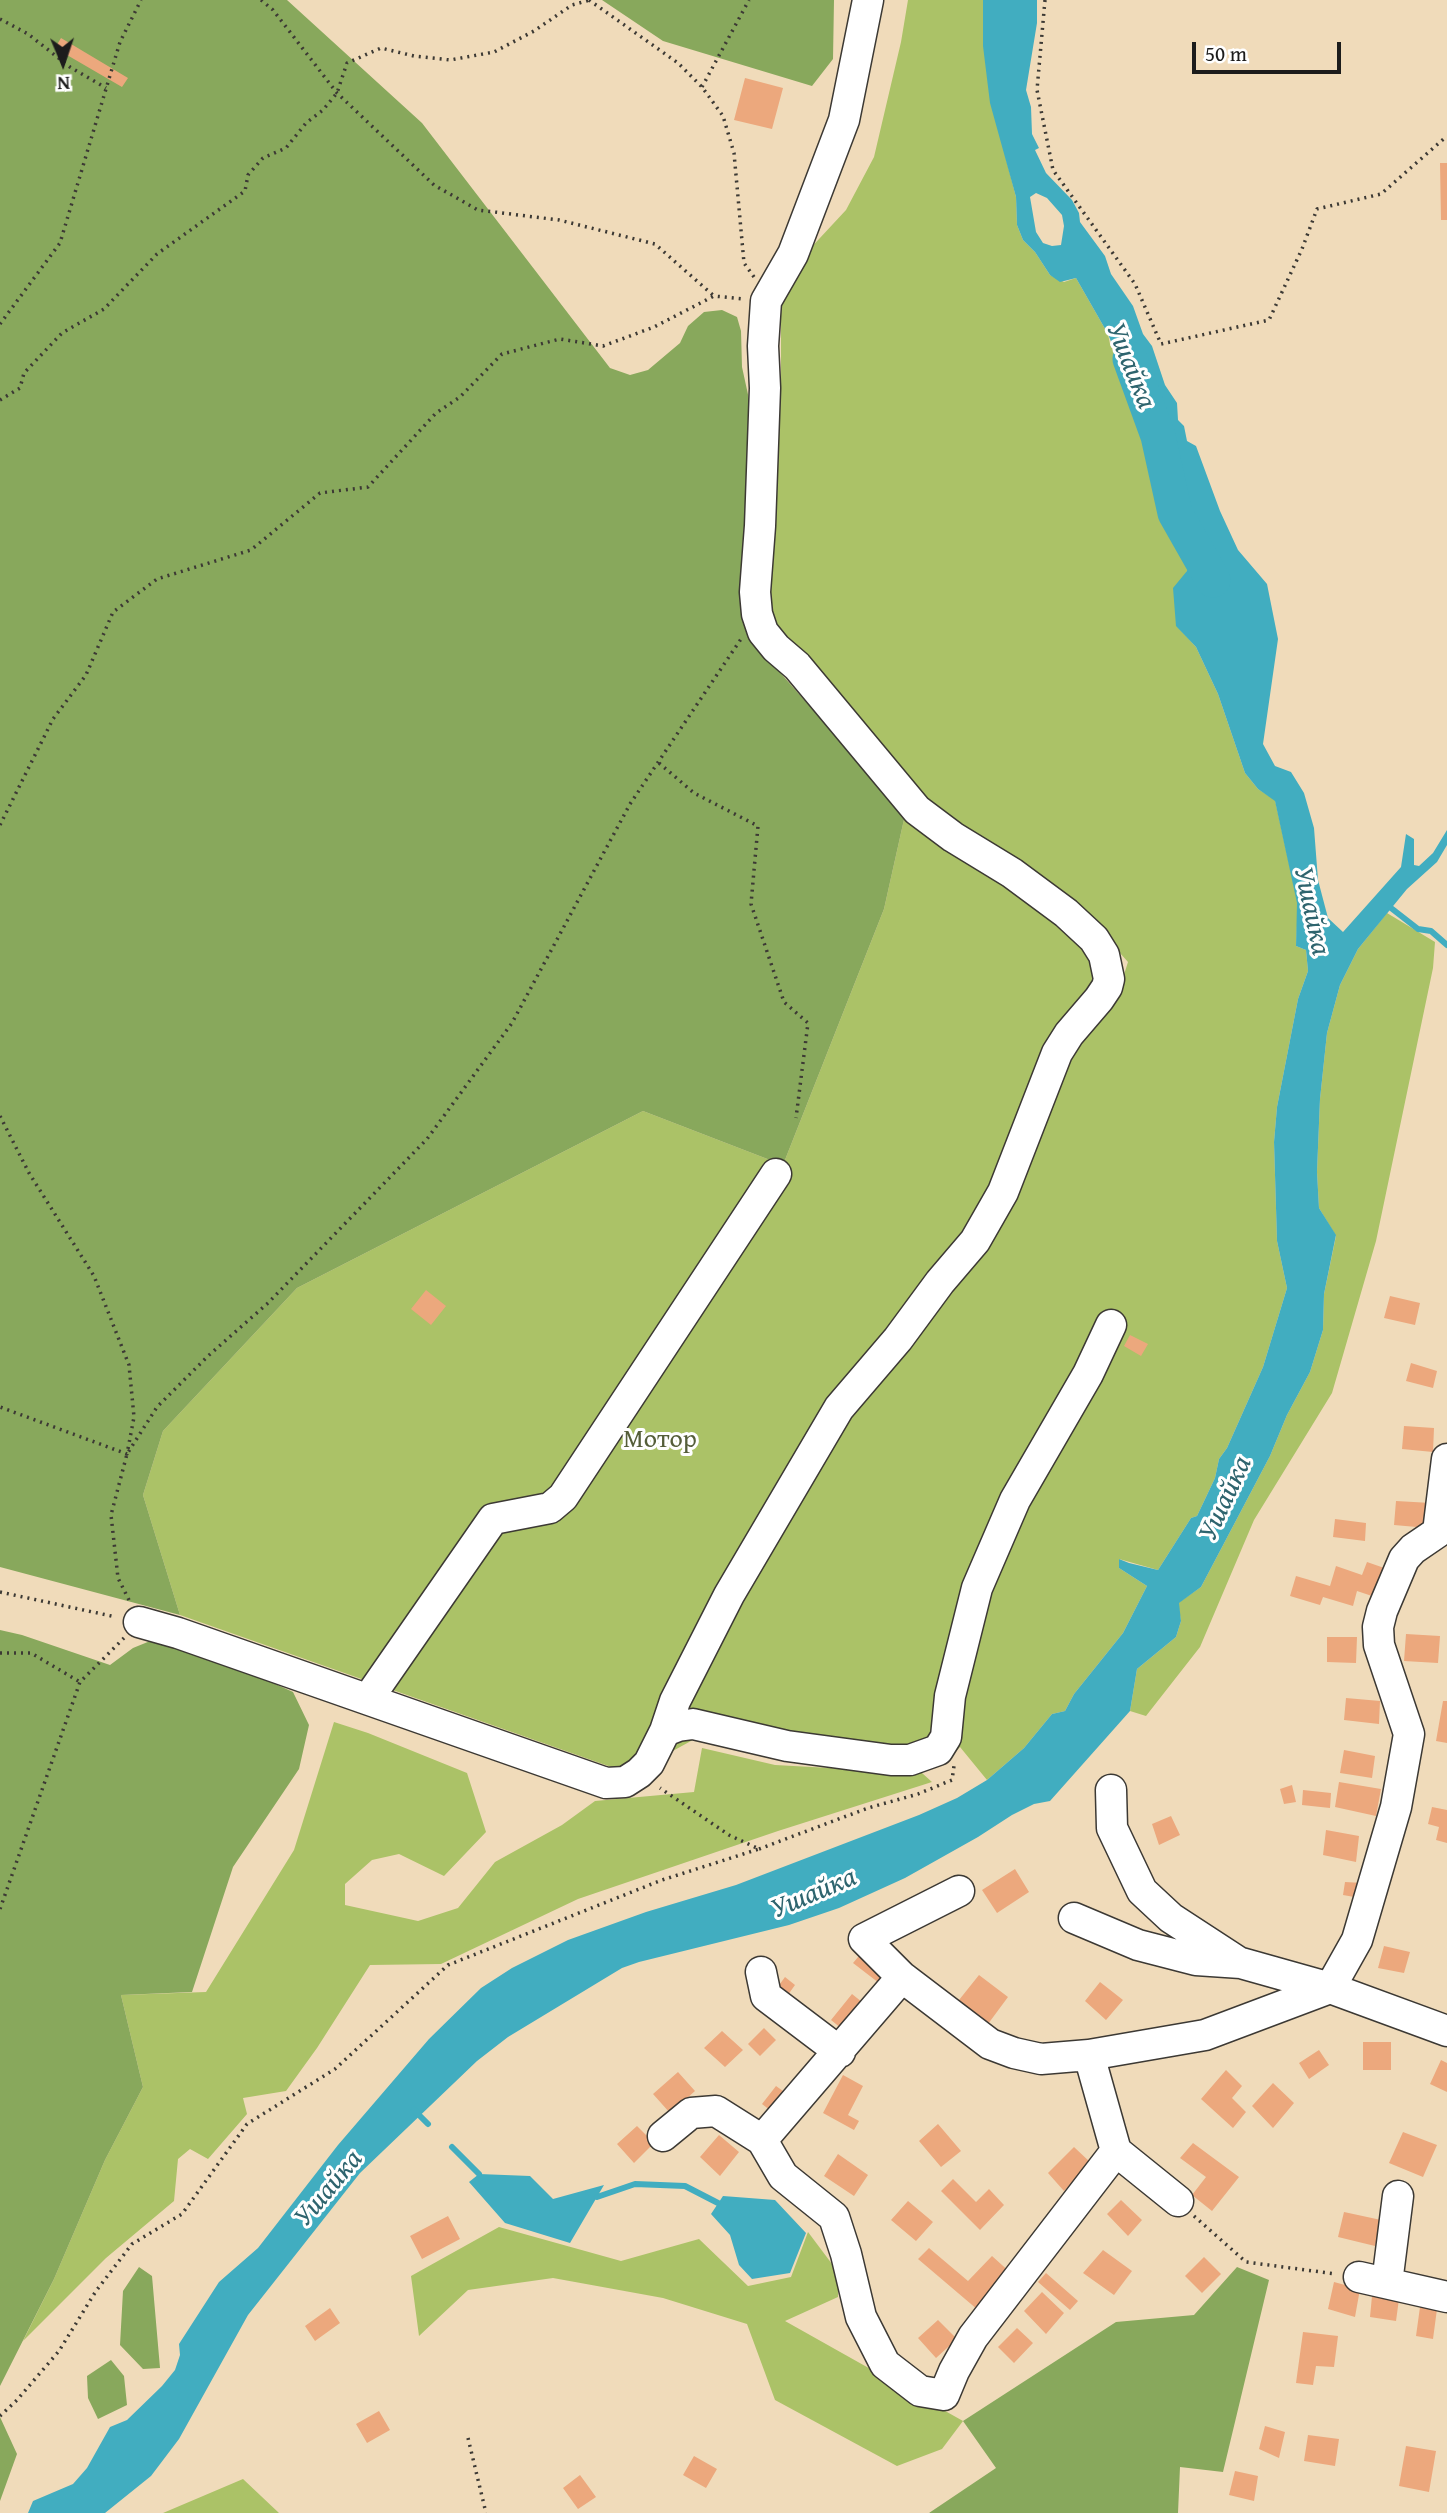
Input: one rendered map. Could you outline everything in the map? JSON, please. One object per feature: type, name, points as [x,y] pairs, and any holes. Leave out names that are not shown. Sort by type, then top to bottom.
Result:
[{"type":"street","points":[[139,1622],[178,1633],[606,1783],[625,1782],[639,1773],[649,1763],[665,1731],[675,1701],[729,1595],[839,1408],[898,1339],[940,1282],[975,1241],[1003,1192],[1057,1053],[1069,1034],[1099,999],[1108,979],[1104,955],[1094,939],[1066,913],[1012,873],[953,837],[917,810],[797,666],[776,648],[763,632],[757,614],[755,592],[765,388],[763,346],[769,294],[793,254],[844,120],[868,0]]},
{"type":"street","points":[[368,1699],[493,1519],[550,1508],[563,1497],[776,1174]]},
{"type":"street","points":[[665,1731],[693,1724],[788,1746],[891,1760],[910,1760],[938,1750],[946,1737],[950,1696],[977,1588],[1015,1500],[1088,1374],[1111,1325]]},
{"type":"street","points":[[959,1891],[863,1939],[902,1977],[990,2044],[1014,2053],[1041,2059],[1089,2055],[1205,2035],[1330,1988],[1357,1940],[1396,1807],[1409,1734],[1379,1645],[1378,1627],[1404,1559],[1413,1549],[1442,1541],[1447,1459]]},
{"type":"street","points":[[1111,1790],[1112,1828],[1142,1891],[1171,1918],[1241,1963]]},
{"type":"street","points":[[1074,1918],[1138,1945],[1196,1960],[1241,1963],[1330,1988],[1447,2031]]},
{"type":"street","points":[[761,1972],[766,1996],[840,2052]]},
{"type":"street","points":[[762,2140],[902,1977]]},
{"type":"street","points":[[1089,2055],[1116,2151],[1178,2201]]},
{"type":"street","points":[[663,2136],[691,2113],[716,2111],[762,2140],[783,2176],[834,2217],[861,2317],[885,2364],[920,2391],[944,2395],[973,2337],[1116,2151]]},
{"type":"street","points":[[1398,2196],[1373,2280],[1447,2297]]},
{"type":"path","points":[[0,324],[60,243],[120,42],[141,0]]},
{"type":"path","points":[[261,0],[273,10],[337,93],[434,185],[478,210],[559,220],[655,244],[714,296]]},
{"type":"path","points":[[0,400],[20,388],[24,373],[62,333],[104,309],[157,254],[245,191],[248,175],[263,158],[286,148],[306,123],[323,110],[337,93],[347,63],[381,48],[414,56],[450,60],[494,52],[534,31],[572,5],[589,0],[678,63],[702,87],[723,116],[734,153],[744,263],[769,294]]},
{"type":"path","points":[[702,87],[749,0]]},
{"type":"path","points":[[1045,0],[1038,90],[1053,170],[1135,284],[1161,344],[1269,320],[1302,249],[1317,209],[1381,194],[1447,136]]},
{"type":"path","points":[[0,19],[28,34],[70,67],[106,88]]},
{"type":"path","points":[[0,825],[53,719],[86,676],[113,612],[157,579],[251,550],[320,493],[368,487],[436,413],[460,397],[502,354],[560,339],[603,346],[654,327],[714,296],[769,294]]},
{"type":"path","points":[[127,1454],[157,1406],[268,1303],[428,1139],[513,1023],[630,804],[757,614]]},
{"type":"path","points":[[659,763],[694,793],[758,826],[751,904],[784,1002],[808,1023],[796,1118]]},
{"type":"path","points":[[0,1116],[29,1173],[94,1276],[129,1365],[134,1417],[111,1515],[118,1578],[139,1622]]},
{"type":"path","points":[[0,1407],[127,1454]]},
{"type":"path","points":[[0,1591],[139,1622]]},
{"type":"path","points":[[0,1909],[80,1682],[139,1622]]},
{"type":"path","points":[[0,1653],[31,1653],[80,1682]]},
{"type":"path","points":[[0,2416],[59,2351],[96,2291],[132,2245],[182,2214],[247,2124],[335,2069],[449,1965],[662,1880],[759,1849],[867,1808],[918,1794],[952,1780],[954,1766],[938,1750]]},
{"type":"path","points":[[639,1773],[729,1835],[759,1849]]},
{"type":"path","points":[[1178,2201],[1246,2262],[1373,2280]]},
{"type":"path","points":[[468,2438],[486,2513]]},
{"type":"green space","points":[[0,0],[287,0],[422,123],[610,368],[630,375],[648,370],[680,343],[688,326],[704,312],[722,310],[737,317],[741,331],[742,367],[754,422],[749,637],[905,815],[884,909],[783,1165],[643,1111],[297,1288],[163,1431],[143,1495],[180,1615],[0,1567]]},
{"type":"green space","points":[[602,0],[834,0],[833,59],[812,86],[663,41]]},
{"type":"green space","name":"Мотор","points":[[908,0],[986,0],[1005,155],[1016,197],[1017,225],[1023,240],[1035,252],[1050,275],[1064,282],[1076,278],[1108,334],[1121,367],[1126,371],[1127,379],[1140,400],[1152,408],[1149,419],[1157,428],[1166,451],[1164,458],[1172,482],[1192,522],[1187,571],[1176,625],[1196,647],[1218,694],[1245,773],[1258,789],[1275,800],[1298,904],[1296,946],[1306,950],[1308,971],[1298,999],[1277,1107],[1274,1142],[1277,1241],[1287,1288],[1263,1367],[1227,1448],[1219,1459],[1215,1478],[1197,1516],[1191,1518],[1158,1570],[1119,1559],[1119,1568],[1147,1586],[1123,1633],[1074,1694],[1065,1711],[1052,1714],[1024,1748],[987,1780],[960,1747],[944,1765],[895,1766],[700,1736],[631,1774],[180,1615],[143,1495],[163,1431],[297,1288],[643,1111],[783,1165],[884,909],[905,815],[1062,916],[1120,987],[1128,962],[1103,934],[922,803],[772,623],[769,535],[781,386],[781,307],[806,253],[846,210],[874,157]]},
{"type":"green space","points":[[1387,913],[1435,942],[1433,968],[1376,1241],[1332,1393],[1254,1520],[1200,1647],[1146,1716],[1130,1711],[1137,1669],[1176,1637],[1181,1621],[1178,1603],[1201,1587],[1270,1456],[1287,1415],[1310,1372],[1323,1330],[1324,1294],[1336,1236],[1319,1208],[1317,1172],[1320,1099],[1327,1033],[1340,985],[1358,949]]},
{"type":"green space","points":[[0,1630],[110,1665],[133,1648],[160,1637],[196,1648],[293,1692],[309,1725],[299,1769],[233,1867],[192,1992],[121,1995],[143,2087],[105,2160],[54,2279],[0,2386]]},
{"type":"green space","points":[[334,1722],[467,1773],[486,1832],[444,1876],[399,1854],[372,1860],[345,1884],[345,1905],[418,1921],[458,1908],[495,1862],[562,1825],[595,1801],[694,1792],[702,1748],[775,1765],[922,1773],[932,1782],[578,1899],[441,1964],[370,1965],[286,2091],[243,2098],[247,2114],[208,2159],[190,2149],[178,2159],[174,2201],[106,2258],[23,2341],[54,2279],[105,2160],[143,2087],[121,1995],[206,1992],[294,1850]]},
{"type":"green space","points":[[499,2227],[621,2261],[699,2239],[748,2286],[791,2277],[808,2232],[838,2272],[838,2297],[785,2321],[963,2421],[942,2449],[897,2466],[775,2400],[747,2324],[663,2298],[553,2278],[468,2290],[419,2336],[411,2276]]},
{"type":"green space","points":[[139,2267],[152,2276],[160,2368],[143,2369],[120,2345],[123,2291]]},
{"type":"green space","points":[[1237,2267],[1269,2280],[1223,2472],[1180,2467],[1178,2513],[929,2513],[996,2468],[963,2421],[1116,2322],[1194,2315]]},
{"type":"green space","points":[[111,2360],[124,2376],[127,2405],[98,2419],[88,2398],[87,2376]]},
{"type":"green space","points":[[0,2417],[17,2454],[0,2501]]},
{"type":"green space","points":[[243,2479],[279,2513],[163,2513]]},
{"type":"water","points":[[983,0],[1037,0],[1037,23],[1026,90],[1031,107],[1032,134],[1039,148],[1035,150],[1046,173],[1072,200],[1079,213],[1080,222],[1105,256],[1111,274],[1133,306],[1143,334],[1152,346],[1165,385],[1177,403],[1178,420],[1184,426],[1187,441],[1196,446],[1238,550],[1267,584],[1278,639],[1263,744],[1275,766],[1291,772],[1304,793],[1314,828],[1318,880],[1328,918],[1343,932],[1401,867],[1406,834],[1414,839],[1414,865],[1419,866],[1433,853],[1447,830],[1447,845],[1437,862],[1407,889],[1358,949],[1340,985],[1327,1033],[1320,1099],[1317,1172],[1319,1208],[1336,1235],[1324,1294],[1323,1330],[1310,1372],[1287,1415],[1270,1456],[1201,1587],[1179,1603],[1181,1621],[1176,1637],[1137,1669],[1130,1711],[1050,1801],[1034,1804],[1012,1815],[905,1878],[839,1908],[789,1925],[622,1968],[508,2037],[477,2061],[360,2173],[248,2315],[179,2439],[151,2476],[105,2513],[28,2513],[33,2501],[73,2484],[87,2468],[110,2427],[127,2420],[162,2386],[175,2370],[180,2355],[179,2344],[219,2282],[258,2248],[338,2145],[429,2039],[481,1988],[512,1968],[568,1940],[646,1912],[736,1885],[957,1798],[987,1780],[1024,1748],[1052,1714],[1065,1711],[1074,1694],[1123,1633],[1147,1586],[1119,1568],[1119,1559],[1158,1570],[1191,1518],[1197,1516],[1215,1478],[1219,1459],[1227,1448],[1263,1367],[1287,1288],[1277,1241],[1274,1142],[1277,1107],[1298,999],[1308,971],[1306,950],[1296,946],[1297,903],[1275,801],[1258,789],[1245,773],[1218,694],[1196,647],[1176,626],[1173,588],[1187,571],[1192,522],[1172,482],[1164,458],[1166,451],[1157,428],[1149,419],[1152,408],[1140,400],[1127,379],[1126,371],[1121,367],[1108,334],[1076,278],[1060,282],[1050,275],[1035,252],[1023,240],[1017,225],[1016,197],[990,103],[983,46]],"holes":[[[1036,193],[1047,198],[1062,215],[1064,226],[1061,245],[1043,243],[1036,232],[1030,197]]]},
{"type":"water","points":[[479,2174],[530,2176],[553,2199],[604,2185],[570,2243],[505,2223],[469,2182]]},
{"type":"water","points":[[723,2196],[775,2200],[806,2233],[790,2273],[752,2279],[739,2265],[730,2235],[711,2214]]},
{"type":"building","points":[[61,38],[128,78],[122,87],[55,48]]},
{"type":"building","points":[[745,78],[783,88],[772,129],[734,120]]},
{"type":"building","points":[[1440,163],[1447,163],[1447,220],[1441,220]]},
{"type":"building","points":[[426,1290],[446,1306],[431,1325],[411,1309]]},
{"type":"building","points":[[1390,1296],[1420,1303],[1415,1325],[1384,1318]]},
{"type":"building","points":[[1130,1335],[1148,1344],[1141,1356],[1124,1346]]},
{"type":"building","points":[[1411,1363],[1437,1371],[1433,1388],[1406,1381]]},
{"type":"building","points":[[1404,1426],[1434,1428],[1433,1452],[1402,1449]]},
{"type":"building","points":[[1396,1501],[1431,1503],[1428,1528],[1394,1525]]},
{"type":"building","points":[[1335,1519],[1366,1523],[1365,1541],[1333,1537]]},
{"type":"building","points":[[1367,1562],[1390,1570],[1381,1599],[1357,1591],[1353,1606],[1323,1597],[1320,1605],[1290,1596],[1296,1576],[1330,1586],[1336,1566],[1362,1575]]},
{"type":"building","points":[[1406,1634],[1440,1636],[1438,1663],[1404,1661]]},
{"type":"building","points":[[1327,1637],[1357,1637],[1356,1663],[1327,1662]]},
{"type":"building","points":[[1346,1698],[1380,1701],[1379,1724],[1344,1720]]},
{"type":"building","points":[[1443,1701],[1447,1701],[1447,1743],[1436,1741]]},
{"type":"building","points":[[1344,1750],[1375,1756],[1372,1778],[1340,1773]]},
{"type":"building","points":[[1339,1782],[1381,1789],[1376,1816],[1335,1807]]},
{"type":"building","points":[[1292,1785],[1296,1802],[1284,1804],[1280,1789]]},
{"type":"building","points":[[1303,1790],[1331,1793],[1330,1808],[1302,1805]]},
{"type":"building","points":[[1432,1807],[1447,1810],[1447,1843],[1436,1840],[1439,1827],[1428,1824]]},
{"type":"building","points":[[1171,1816],[1180,1835],[1159,1845],[1152,1824]]},
{"type":"building","points":[[1326,1830],[1359,1836],[1356,1862],[1323,1855]]},
{"type":"building","points":[[1015,1869],[1029,1892],[997,1913],[982,1890]]},
{"type":"building","points":[[1345,1882],[1363,1883],[1360,1898],[1343,1895]]},
{"type":"building","points":[[1384,1946],[1410,1952],[1404,1973],[1378,1968]]},
{"type":"building","points":[[864,1950],[889,1970],[879,1983],[853,1963]]},
{"type":"building","points":[[979,1975],[1008,1997],[988,2024],[959,2000]]},
{"type":"building","points":[[785,1977],[795,1985],[785,1999],[774,1992]]},
{"type":"building","points":[[1100,1982],[1123,2000],[1106,2020],[1085,2001]]},
{"type":"building","points":[[852,1994],[867,2006],[846,2032],[831,2020]]},
{"type":"building","points":[[764,2028],[776,2040],[760,2056],[748,2044]]},
{"type":"building","points":[[722,2031],[743,2050],[725,2067],[704,2048]]},
{"type":"building","points":[[1363,2042],[1391,2042],[1391,2070],[1363,2070]]},
{"type":"building","points":[[1319,2050],[1329,2065],[1309,2079],[1299,2063]]},
{"type":"building","points":[[1441,2060],[1447,2063],[1447,2092],[1430,2084]]},
{"type":"building","points":[[1226,2070],[1242,2086],[1232,2098],[1246,2112],[1233,2128],[1201,2099]]},
{"type":"building","points":[[678,2072],[695,2091],[670,2113],[653,2094]]},
{"type":"building","points":[[843,2075],[863,2086],[848,2115],[859,2121],[854,2130],[823,2113]]},
{"type":"building","points":[[1273,2083],[1294,2103],[1273,2128],[1252,2106]]},
{"type":"building","points":[[776,2086],[790,2096],[775,2114],[762,2104]]},
{"type":"building","points":[[938,2124],[961,2151],[941,2167],[919,2141]]},
{"type":"building","points":[[637,2126],[654,2143],[634,2163],[617,2144]]},
{"type":"building","points":[[1403,2132],[1437,2145],[1423,2177],[1389,2163]]},
{"type":"building","points":[[719,2135],[739,2152],[720,2176],[700,2157]]},
{"type":"building","points":[[1193,2143],[1239,2177],[1212,2211],[1192,2195],[1206,2177],[1180,2158]]},
{"type":"building","points":[[1074,2147],[1091,2163],[1064,2191],[1048,2173]]},
{"type":"building","points":[[838,2154],[868,2175],[854,2196],[824,2176]]},
{"type":"building","points":[[953,2179],[976,2202],[989,2189],[1004,2205],[980,2230],[941,2191]]},
{"type":"building","points":[[1121,2200],[1142,2220],[1128,2236],[1107,2214]]},
{"type":"building","points":[[908,2201],[933,2222],[916,2241],[891,2220]]},
{"type":"building","points":[[1344,2212],[1381,2220],[1375,2246],[1338,2237]]},
{"type":"building","points":[[448,2216],[460,2239],[422,2259],[410,2236]]},
{"type":"building","points":[[929,2248],[968,2281],[992,2256],[1012,2274],[978,2310],[918,2259]]},
{"type":"building","points":[[1103,2250],[1132,2271],[1114,2295],[1083,2273]]},
{"type":"building","points":[[1204,2257],[1221,2274],[1202,2293],[1185,2276]]},
{"type":"building","points":[[1046,2273],[1078,2301],[1070,2310],[1038,2282]]},
{"type":"building","points":[[1334,2282],[1360,2289],[1355,2317],[1328,2309]]},
{"type":"building","points":[[1042,2292],[1064,2313],[1046,2334],[1024,2311]]},
{"type":"building","points":[[1372,2296],[1399,2299],[1396,2321],[1370,2317]]},
{"type":"building","points":[[1420,2307],[1437,2309],[1433,2339],[1416,2336]]},
{"type":"building","points":[[330,2308],[340,2323],[315,2341],[305,2326]]},
{"type":"building","points":[[938,2320],[957,2339],[936,2358],[918,2338]]},
{"type":"building","points":[[1017,2328],[1033,2343],[1014,2363],[998,2347]]},
{"type":"building","points":[[1303,2332],[1338,2336],[1334,2367],[1316,2366],[1313,2385],[1296,2383]]},
{"type":"building","points":[[379,2411],[390,2430],[367,2443],[356,2424]]},
{"type":"building","points":[[1265,2426],[1285,2432],[1279,2458],[1259,2449]]},
{"type":"building","points":[[1308,2435],[1339,2439],[1335,2466],[1304,2461]]},
{"type":"building","points":[[1406,2446],[1436,2451],[1429,2492],[1399,2486]]},
{"type":"building","points":[[694,2456],[717,2469],[706,2488],[683,2475]]},
{"type":"building","points":[[1235,2471],[1258,2476],[1254,2501],[1229,2495]]},
{"type":"building","points":[[580,2475],[596,2497],[578,2509],[563,2488]]},
{"type":"waterway","name":"Ушайка","points":[[1130,359],[1158,436],[1175,513],[1213,580]]},
{"type":"waterway","points":[[1391,908],[1418,929],[1431,931],[1447,945]]},
{"type":"waterway","points":[[414,2110],[428,2124]]},
{"type":"waterway","points":[[452,2147],[479,2174]]},
{"type":"waterway","points":[[597,2197],[635,2184],[685,2186],[718,2203]]}]
